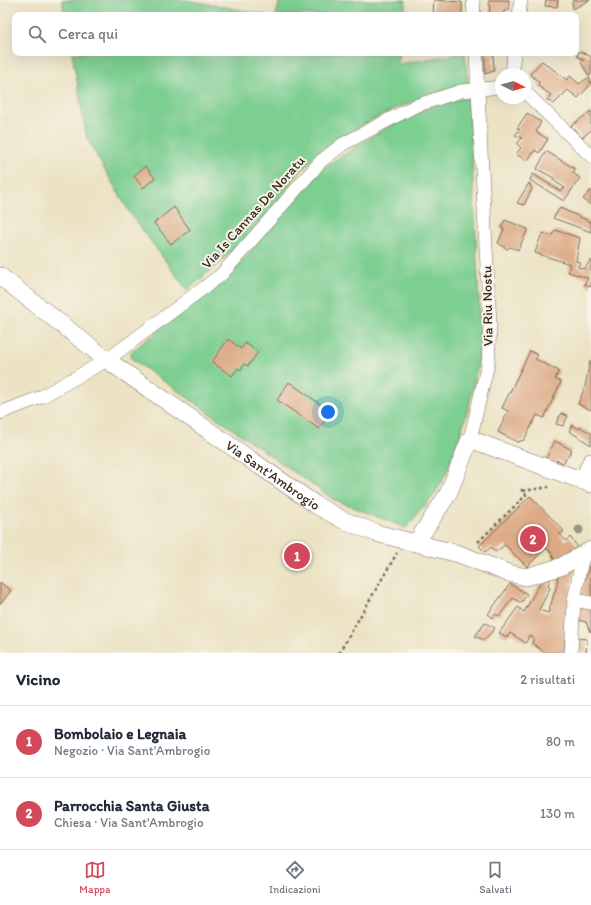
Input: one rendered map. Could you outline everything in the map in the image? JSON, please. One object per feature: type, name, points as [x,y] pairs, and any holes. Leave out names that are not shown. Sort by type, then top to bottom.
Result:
[{"type":"street","points":[[473,0],[474,12]]},
{"type":"street","points":[[519,12],[521,0]]},
{"type":"street","name":"Via Riu Nostu","points":[[410,541],[448,494],[470,439],[488,364],[490,325],[476,56]]},
{"type":"street","points":[[513,68],[514,56]]},
{"type":"street","name":"Via Is Cannas De Noratu","points":[[0,413],[41,397],[107,360],[221,275],[321,161],[344,144],[415,106],[448,95],[478,89],[495,88]]},
{"type":"street","points":[[531,98],[591,156]]},
{"type":"street","name":"Via Sant'Ambrogio","points":[[0,276],[107,360],[316,505],[350,523],[376,533],[466,556],[508,573],[526,577],[560,567],[587,552]]},
{"type":"street","points":[[470,439],[587,482],[591,462]]},
{"type":"street","points":[[571,653],[574,600],[587,552]]},
{"type":"street","points":[[574,600],[591,603]]},
{"type":"path","points":[[518,490],[523,491],[548,488]]},
{"type":"path","points":[[478,542],[526,495],[523,491]]},
{"type":"path","points":[[339,653],[410,541]]},
{"type":"green space","points":[[62,0],[187,0],[251,12],[64,12]]},
{"type":"green space","points":[[280,0],[406,0],[404,12],[277,12]]},
{"type":"green space","points":[[73,56],[399,56],[398,64],[447,56],[465,56],[468,83],[429,95],[391,111],[354,130],[320,153],[312,159],[298,175],[247,237],[187,290],[130,213],[87,139]]},
{"type":"green space","points":[[469,98],[479,300],[479,359],[470,401],[459,439],[446,474],[434,495],[406,528],[333,499],[132,359],[131,352],[229,276],[308,184],[327,165],[381,131],[415,113],[446,101]]},
{"type":"building","points":[[434,0],[462,2],[462,12],[433,12]]},
{"type":"building","points":[[489,0],[509,0],[509,10],[504,12],[490,12]]},
{"type":"building","points":[[546,0],[558,0],[557,7],[545,6]]},
{"type":"building","points":[[590,0],[573,9],[572,1]]},
{"type":"building","points":[[580,51],[591,57],[591,74],[589,76],[581,62],[584,60],[577,56],[579,56]]},
{"type":"building","points":[[485,56],[493,56],[494,71],[485,74]]},
{"type":"building","points":[[542,61],[567,80],[570,76],[579,84],[589,77],[591,84],[578,98],[568,90],[554,104],[547,100],[551,95],[538,86],[539,82],[531,75],[531,73]]},
{"type":"building","points":[[591,111],[591,130],[582,138],[571,126]]},
{"type":"building","points":[[527,113],[541,122],[536,132],[548,139],[539,153],[535,150],[527,161],[516,154],[521,148],[517,144],[522,138],[515,135],[520,129],[517,128]]},
{"type":"building","points":[[546,151],[575,169],[573,173],[580,178],[564,201],[530,180],[533,174],[560,191],[565,188],[553,180],[554,178],[537,169]]},
{"type":"building","points":[[145,166],[155,178],[143,188],[134,176]]},
{"type":"building","points":[[529,183],[532,189],[524,205],[517,203]]},
{"type":"building","points":[[591,190],[591,205],[583,199]]},
{"type":"building","points":[[174,207],[190,230],[171,244],[154,223]]},
{"type":"building","points":[[560,208],[591,222],[591,232],[553,218]]},
{"type":"building","points":[[505,220],[528,229],[518,250],[510,247],[507,249],[498,243],[504,229],[501,228]]},
{"type":"building","points":[[555,230],[580,238],[576,261],[580,262],[578,267],[584,269],[591,260],[591,287],[584,284],[588,278],[568,272],[570,264],[535,253],[542,233],[552,236]]},
{"type":"building","points":[[228,339],[241,349],[245,343],[258,352],[248,366],[244,364],[241,370],[238,368],[232,376],[212,362]]},
{"type":"building","points":[[530,351],[538,355],[535,359],[559,371],[555,379],[561,382],[544,418],[537,415],[524,440],[517,442],[498,432],[508,411],[502,408]]},
{"type":"building","points":[[590,361],[591,410],[578,404],[585,387]]},
{"type":"building","points":[[289,382],[331,412],[319,429],[277,400]]},
{"type":"building","points":[[561,413],[568,416],[563,426],[556,424]]},
{"type":"building","points":[[572,425],[579,429],[580,427],[591,433],[591,445],[569,431]]},
{"type":"building","points":[[555,441],[572,450],[563,463],[557,460],[555,464],[545,460]]},
{"type":"building","points":[[530,496],[564,531],[560,534],[566,541],[570,537],[577,546],[571,553],[555,561],[551,552],[546,548],[527,567],[505,545],[495,552],[491,547],[485,552],[479,546]]},
{"type":"building","points":[[591,564],[591,597],[580,596],[589,566]]},
{"type":"building","points":[[575,567],[569,599],[564,653],[545,653],[532,643],[534,638],[529,635],[526,643],[510,633],[507,637],[499,633],[518,607],[524,612],[543,578],[551,577],[548,585],[550,588],[539,610],[548,613],[557,585],[558,574]]},
{"type":"building","points":[[0,582],[11,591],[0,604]]},
{"type":"building","points":[[510,584],[527,594],[521,603],[513,598],[499,616],[496,614],[493,618],[488,614]]},
{"type":"building","points":[[579,604],[591,606],[590,632],[586,622],[578,620]]},
{"type":"building","points":[[485,623],[495,628],[484,640],[475,636]]},
{"type":"building","points":[[577,638],[587,639],[586,653],[576,653]]},
{"type":"place","name":"Parrocchia Santa Giusta","points":[[533,539]]},
{"type":"place","name":"Bombolaio e Legnaia","points":[[297,556]]}]
